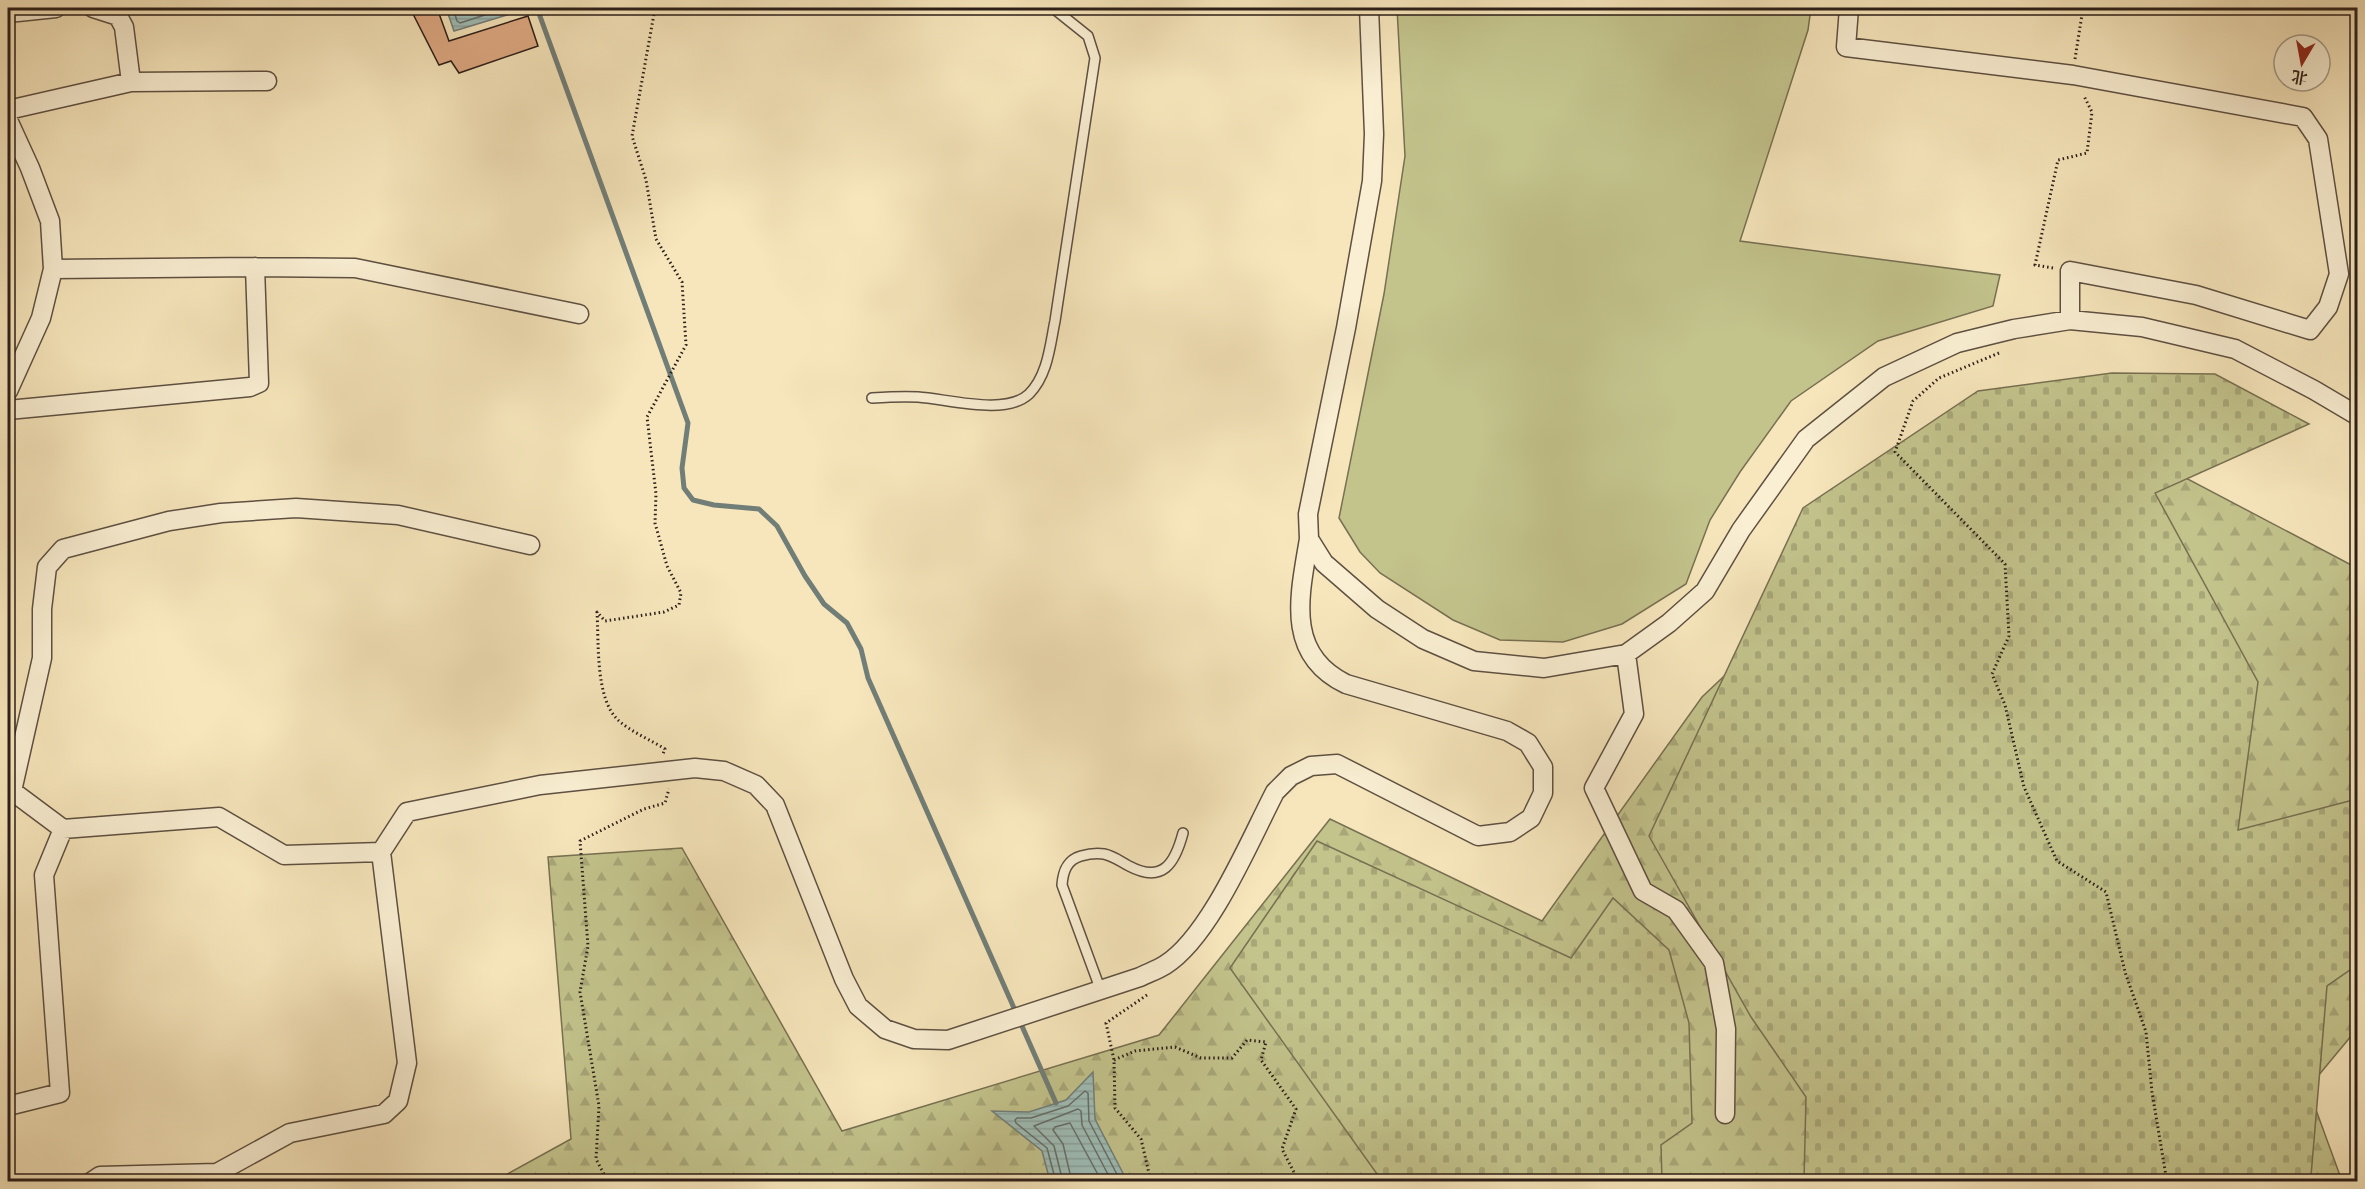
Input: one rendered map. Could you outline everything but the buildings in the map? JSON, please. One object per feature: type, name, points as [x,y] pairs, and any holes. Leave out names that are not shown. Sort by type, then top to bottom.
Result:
[{"type":"street","points":[[8,13],[56,8]]},
{"type":"street","points":[[93,8],[118,16],[124,27],[131,82]]},
{"type":"street","points":[[91,1182],[100,1176],[214,1177],[291,1133],[384,1114],[398,1101],[407,1063],[381,852],[407,812],[540,785],[655,771],[695,768],[724,771],[756,785],[774,805],[844,979],[858,1006],[885,1029],[914,1039],[948,1040],[1101,991],[1145,975],[1166,964],[1192,940],[1212,914],[1275,792],[1292,776],[1311,766],[1338,764],[1478,836],[1510,832],[1531,818],[1543,793],[1543,767],[1528,742],[1507,731],[1346,684],[1330,676],[1312,659],[1302,634],[1299,601],[1309,539],[1308,514],[1346,328],[1372,181],[1374,134],[1369,8]]},
{"type":"street","points":[[1849,8],[1845,47],[2073,75],[2303,117],[2318,139],[2339,274],[2328,307],[2310,330],[2196,295],[2070,271],[2070,320]]},
{"type":"street","points":[[8,110],[131,82],[267,81]]},
{"type":"street","points":[[8,120],[51,221],[53,269],[41,318],[8,391]]},
{"type":"street","points":[[8,410],[250,387],[259,383],[255,267]]},
{"type":"street","points":[[53,269],[355,268],[579,314]]},
{"type":"street","points":[[1309,539],[1324,563],[1377,609],[1423,639],[1474,661],[1544,668],[1626,654],[1669,623],[1705,591],[1742,530],[1806,439],[1884,377],[1957,343],[2014,329],[2070,320],[2142,327],[2235,349],[2358,416]]},
{"type":"street","points":[[381,852],[284,855],[219,817],[63,829],[10,792],[42,658],[42,609],[47,567],[63,549],[169,521],[221,513],[296,508],[398,515],[530,545]]},
{"type":"street","points":[[1626,654],[1634,714],[1594,788],[1642,891],[1676,910],[1714,963],[1726,1029],[1725,1114]]},
{"type":"street","points":[[8,1106],[60,1093],[44,875],[63,829]]},
{"type":"lane","points":[[872,398],[917,397],[989,405],[1011,404],[1029,395],[1040,380],[1046,363],[1054,321],[1095,58],[1088,36],[1053,8]]},
{"type":"lane","points":[[1101,991],[1062,885],[1063,873],[1075,858],[1103,854],[1141,872],[1161,872],[1171,865],[1183,833]]},
{"type":"path","points":[[608,1182],[596,1159],[599,1106],[580,992],[588,946],[580,841],[644,809],[665,803],[670,786],[655,771],[665,749],[619,720],[606,704],[602,684],[597,612],[605,621],[664,612],[679,605],[681,593],[667,566],[654,523],[656,494],[647,417],[686,345],[682,282],[656,239],[645,180],[632,136],[654,14],[648,8]]},
{"type":"path","points":[[2070,271],[2035,265],[2058,160],[2087,153],[2092,112],[2073,75],[2083,8]]},
{"type":"path","points":[[2014,329],[2004,351],[1939,378],[1913,401],[1895,452],[2005,564],[2009,636],[1992,674],[2005,705],[2024,787],[2057,861],[2106,892],[2125,972],[2146,1032],[2152,1092],[2167,1182]]},
{"type":"path","points":[[1145,975],[1157,988],[1106,1023],[1114,1060],[1115,1108],[1141,1139],[1151,1182]]},
{"type":"path","points":[[1114,1060],[1135,1051],[1175,1047],[1201,1058],[1232,1058],[1246,1040],[1266,1042],[1261,1060],[1296,1109],[1282,1149],[1299,1182]]},
{"type":"green space","points":[[1397,8],[1811,8],[1808,30],[1740,241],[2000,275],[1993,306],[1878,341],[1791,401],[1740,472],[1710,520],[1686,584],[1622,624],[1563,642],[1500,640],[1453,620],[1380,573],[1360,552],[1339,518],[1384,294],[1405,156]]},
{"type":"green space","points":[[2112,373],[2215,374],[2309,424],[2155,493],[2258,682],[2238,830],[2357,799],[2357,965],[2327,986],[2311,1176],[2313,1181],[1804,1181],[1806,1097],[1751,1017],[1649,836],[1803,508],[1978,391]]},
{"type":"green space","points":[[2024,393],[2357,568],[2357,1029],[2308,1088],[2342,1181],[493,1182],[571,1139],[548,857],[682,848],[842,1131],[1159,1035],[1330,819],[1542,921],[1702,697]]},
{"type":"green space","points":[[1317,841],[1571,958],[1613,898],[1669,950],[1689,1023],[1692,1123],[1661,1145],[1662,1181],[1382,1181],[1230,968]]},
{"type":"water","points":[[446,8],[504,8],[507,15],[454,31]]},
{"type":"water","points":[[1093,1072],[1095,1119],[1127,1181],[1050,1181],[1042,1151],[992,1111],[1029,1112],[1066,1100]]},
{"type":"waterway","points":[[537,8],[688,423],[682,468],[684,488],[693,500],[714,505],[759,509],[777,526],[805,576],[824,604],[847,623],[861,649],[868,678],[1056,1103]]}]
